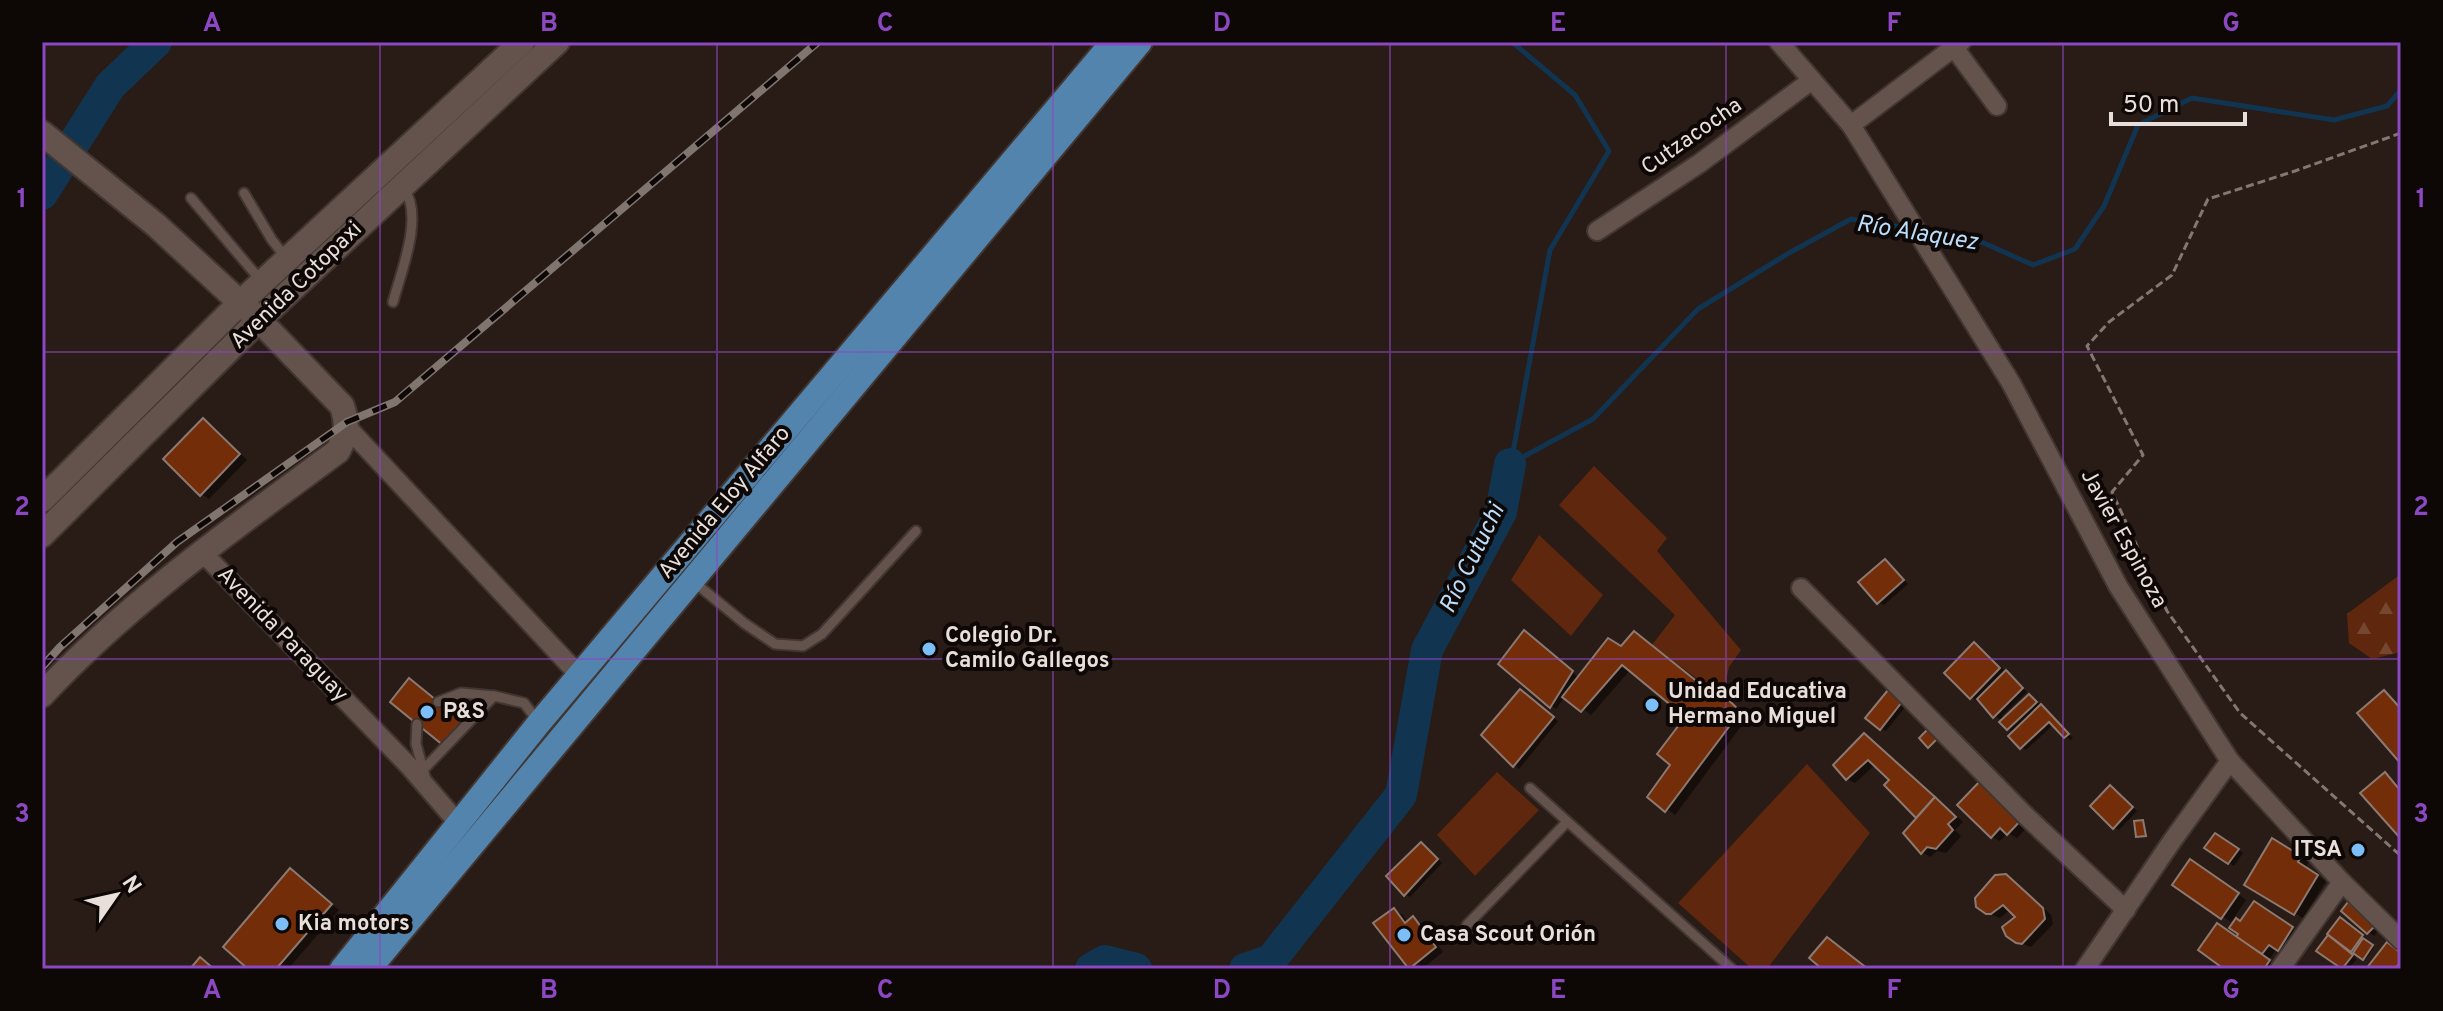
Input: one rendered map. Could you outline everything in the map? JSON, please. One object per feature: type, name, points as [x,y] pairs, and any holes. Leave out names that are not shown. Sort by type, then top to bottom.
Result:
[{"type":"main road","name":"Avenida Cotopaxi","points":[[42,500],[262,282],[522,42]]},
{"type":"main road","name":"Avenida Cotopaxi","points":[[42,535],[259,320],[557,42]]},
{"type":"main road","name":"Avenida Eloy Alfaro","points":[[342,969],[539,723],[1113,42]]},
{"type":"main road","name":"Avenida Eloy Alfaro","points":[[369,969],[1140,42]]},
{"type":"main road","points":[[42,133],[156,225],[259,320],[342,406],[347,427]]},
{"type":"main road","name":"Avenida Paraguay","points":[[202,552],[338,451],[347,427]]},
{"type":"main road","points":[[42,695],[138,604],[202,552]]},
{"type":"street","name":"Javier Espinoza","points":[[1779,42],[1855,132],[2011,383],[2118,586],[2230,761],[2342,882],[2401,940]]},
{"type":"street","points":[[1855,132],[1955,44],[1997,106]]},
{"type":"street","name":"Cutzacocha","points":[[1597,231],[1700,163],[1812,80]]},
{"type":"street","points":[[347,427],[579,675]]},
{"type":"street","name":"Avenida Paraguay","points":[[202,552],[409,766],[458,823]]},
{"type":"street","points":[[1801,588],[2026,816],[2126,910]]},
{"type":"street","points":[[2085,969],[2230,761]]},
{"type":"street","points":[[2280,969],[2342,882]]},
{"type":"lane","points":[[393,302],[408,248],[413,211],[412,201],[402,187]]},
{"type":"lane","points":[[244,193],[287,259]]},
{"type":"lane","points":[[191,198],[262,282]]},
{"type":"lane","points":[[691,580],[775,644],[803,646],[822,634],[916,531]]},
{"type":"lane","points":[[438,702],[461,693],[494,696],[524,703],[539,723]]},
{"type":"lane","points":[[422,771],[494,696]]},
{"type":"lane","points":[[417,724],[416,744],[422,771],[438,799]]},
{"type":"lane","points":[[1530,788],[1732,969]]},
{"type":"lane","points":[[1467,925],[1567,822]]},
{"type":"path","points":[[2401,133],[2208,199],[2172,275],[2109,322],[2087,346],[2143,455],[2112,492],[2167,611],[2240,713],[2401,856]]},
{"type":"green space","points":[[1594,466],[1667,538],[1657,551],[1741,650],[1729,667],[1724,689],[1713,685],[1711,689],[1652,645],[1675,615],[1559,505]]},
{"type":"green space","points":[[1539,535],[1603,595],[1571,636],[1511,580]]},
{"type":"green space","points":[[2401,574],[2401,652],[2372,659],[2349,643],[2347,614]]},
{"type":"green space","points":[[1807,764],[1870,833],[1767,969],[1752,969],[1678,903]]},
{"type":"green space","points":[[1497,772],[1539,810],[1475,876],[1437,835]]},
{"type":"building","points":[[203,418],[240,454],[200,496],[163,459]]},
{"type":"building","points":[[1885,559],[1904,580],[1877,604],[1858,582]]},
{"type":"building","points":[[1524,630],[1573,671],[1550,708],[1498,664]]},
{"type":"building","points":[[1634,631],[1709,691],[1713,685],[1739,710],[1665,812],[1647,797],[1670,765],[1657,754],[1685,717],[1622,665],[1581,712],[1562,697],[1608,638],[1621,646]]},
{"type":"building","points":[[1974,642],[2000,668],[1970,699],[1944,673]]},
{"type":"building","points":[[2006,670],[2023,688],[1993,718],[1977,699]]},
{"type":"building","name":"P&S","points":[[409,678],[463,722],[444,746],[390,702]]},
{"type":"building","points":[[1520,689],[1554,717],[1513,767],[1481,735]]},
{"type":"building","points":[[1888,690],[1902,702],[1880,730],[1865,718]]},
{"type":"building","points":[[2384,690],[2401,709],[2401,764],[2357,713]]},
{"type":"building","points":[[2029,694],[2037,702],[2007,730],[1999,722]]},
{"type":"building","points":[[2041,704],[2069,734],[2064,738],[2049,722],[2020,749],[2008,736]]},
{"type":"building","points":[[1930,727],[1939,737],[1928,748],[1919,738]]},
{"type":"building","points":[[1864,733],[1935,797],[1916,818],[1884,785],[1889,780],[1868,760],[1846,780],[1833,765]]},
{"type":"building","points":[[2385,772],[2399,789],[2401,787],[2400,838],[2360,793]]},
{"type":"building","points":[[1984,777],[2025,816],[2007,835],[2000,828],[1991,838],[1957,805]]},
{"type":"building","points":[[2110,785],[2133,807],[2113,829],[2090,806]]},
{"type":"building","points":[[1935,797],[1956,817],[1948,824],[1953,830],[1936,849],[1927,847],[1921,854],[1903,833]]},
{"type":"building","points":[[2143,820],[2146,836],[2136,837],[2134,821]]},
{"type":"building","points":[[2215,833],[2239,849],[2228,864],[2204,848]]},
{"type":"building","points":[[2272,838],[2301,856],[2298,862],[2318,875],[2294,915],[2244,885]]},
{"type":"building","points":[[1421,842],[1438,859],[1404,896],[1386,876]]},
{"type":"building","points":[[2190,859],[2239,893],[2221,919],[2172,885]]},
{"type":"building","points":[[290,868],[332,904],[276,969],[248,969],[223,947]]},
{"type":"building","points":[[2006,874],[2043,908],[2045,919],[2022,944],[2006,936],[2002,927],[2015,917],[2003,905],[1991,914],[1976,907],[1975,898],[1995,875]]},
{"type":"building","points":[[2254,901],[2293,927],[2278,951],[2269,945],[2262,954],[2236,937],[2238,934],[2229,928],[2236,918],[2240,921]]},
{"type":"building","points":[[2348,902],[2375,926],[2367,934],[2341,911]]},
{"type":"building","name":"Casa Scout Orión","points":[[1394,908],[1405,923],[1413,916],[1436,947],[1409,969],[1373,923]]},
{"type":"building","points":[[2340,917],[2363,935],[2351,952],[2327,934]]},
{"type":"building","points":[[2217,923],[2270,960],[2264,969],[2224,969],[2198,950]]},
{"type":"building","points":[[2328,935],[2353,955],[2342,969],[2316,951]]},
{"type":"building","points":[[1827,937],[1868,969],[1822,969],[1809,958]]},
{"type":"building","points":[[2363,938],[2373,945],[2363,960],[2353,953]]},
{"type":"building","points":[[2387,942],[2401,953],[2401,961],[2395,969],[2366,969]]},
{"type":"building","points":[[200,957],[214,969],[190,969]]},
{"type":"waterway","points":[[42,194],[110,86],[156,42]]},
{"type":"waterway","name":"Río Cutuchi","points":[[1511,463],[1550,250],[1609,151],[1575,95],[1512,42]]},
{"type":"waterway","name":"Río Alaquez","points":[[1921,231],[1977,240],[2033,265],[2075,249],[2104,206],[2138,125],[2192,98],[2334,120],[2387,106],[2401,90]]},
{"type":"waterway","name":"Río Alaquez","points":[[1510,464],[1593,419],[1698,309],[1789,253],[1851,219],[1907,228]]},
{"type":"waterway","name":"Río Cutuchi","points":[[1245,969],[1271,960],[1401,795],[1427,650],[1501,512],[1510,464]]},
{"type":"waterway","name":"Río Cutuchi","points":[[1091,969],[1105,961],[1136,969]]},
{"type":"railway","points":[[42,667],[60,647],[177,542],[347,422],[395,402],[818,42]]},
{"type":"place","name":"Colegio Dr. Camilo Gallegos","points":[[929,649]]},
{"type":"place","name":"Unidad Educativa Hermano Miguel","points":[[1652,705]]},
{"type":"place","name":"P&S","points":[[427,712]]},
{"type":"place","name":"ITSA","points":[[2358,850]]},
{"type":"place","name":"Kia motors","points":[[282,924]]},
{"type":"place","name":"Casa Scout Orión","points":[[1404,935]]}]
